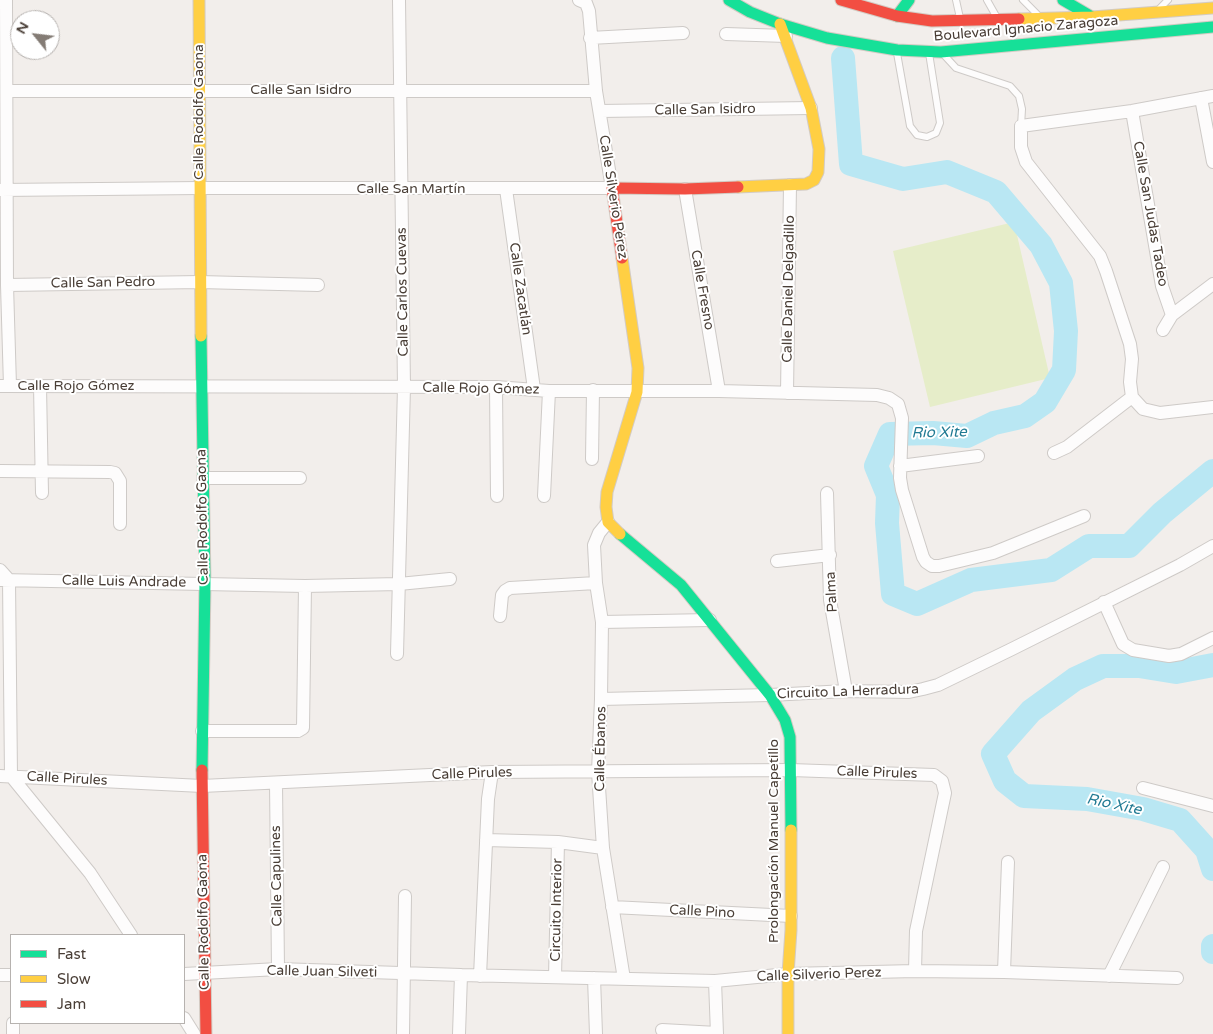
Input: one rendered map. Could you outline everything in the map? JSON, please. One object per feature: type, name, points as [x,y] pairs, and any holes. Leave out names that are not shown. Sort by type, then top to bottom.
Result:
[{"type":"street","points":[[5,386],[7,285],[4,190],[7,91],[6,0]]},
{"type":"street","name":"Calle Rodolfo Gaona","points":[[198,0],[201,386],[205,583],[202,786],[206,1034]]},
{"type":"street","name":"Calle Carlos Cuevas","points":[[397,654],[404,387],[399,0]]},
{"type":"street","name":"Boulevard Ignacio Zaragoza","points":[[729,0],[750,12],[780,24],[827,38],[897,50],[928,52],[1213,27]]},
{"type":"street","name":"Boulevard Ignacio Zaragoza","points":[[841,0],[897,16],[932,21],[961,22],[1092,17],[1213,8]]},
{"type":"street","points":[[897,16],[909,0]]},
{"type":"street","points":[[1063,0],[1092,17]]},
{"type":"street","name":"Calle Silverio Pérez","points":[[582,1],[589,11],[596,91],[638,368],[636,392]]},
{"type":"street","points":[[780,24],[811,108]]},
{"type":"street","points":[[590,38],[684,33]]},
{"type":"street","points":[[726,34],[786,36]]},
{"type":"street","name":"Calle San Isidro","points":[[7,91],[596,91]]},
{"type":"street","points":[[1213,162],[1207,97],[1132,111],[1021,126],[1020,147],[1026,162],[1100,256],[1130,344],[1132,397],[1143,409],[1160,413],[1213,407]]},
{"type":"street","name":"Calle San Isidro","points":[[600,111],[811,108]]},
{"type":"street","name":"Calle San Martín","points":[[4,190],[200,188],[685,189],[806,184],[814,180],[818,172],[820,149],[811,108]]},
{"type":"street","name":"Calle San Judas Tadeo","points":[[1132,111],[1162,286],[1172,315]]},
{"type":"street","name":"Calle Daniel Delgadillo","points":[[787,393],[790,185]]},
{"type":"street","name":"Calle Zacatlán","points":[[506,189],[534,389]]},
{"type":"street","name":"Calle Fresno","points":[[685,189],[719,391]]},
{"type":"street","name":"Calle San Pedro","points":[[7,285],[200,282],[318,285]]},
{"type":"street","points":[[1163,330],[1172,315],[1213,284]]},
{"type":"street","name":"Calle Rojo Gómez","points":[[5,386],[496,387],[549,391],[719,391],[877,395],[889,398],[898,404],[902,418],[900,478],[906,505],[923,557],[932,566],[993,553],[1084,516]]},
{"type":"street","points":[[40,386],[42,493]]},
{"type":"street","points":[[496,387],[497,496]]},
{"type":"street","points":[[592,459],[593,390]]},
{"type":"street","points":[[544,496],[549,391]]},
{"type":"street","points":[[608,522],[607,492],[636,392]]},
{"type":"street","points":[[1054,453],[1067,447],[1132,397]]},
{"type":"street","points":[[900,466],[978,456]]},
{"type":"street","points":[[0,471],[115,473],[120,481],[120,524]]},
{"type":"street","points":[[203,478],[300,478]]},
{"type":"street","name":"Palma","points":[[827,493],[830,600],[846,691]]},
{"type":"street","name":"Calle Ébanos","points":[[608,522],[599,533],[594,545],[596,583],[602,622],[598,772],[604,848],[624,979]]},
{"type":"street","name":"Prolongación Manuel Capetillo","points":[[608,522],[616,531],[681,585],[770,695],[785,720],[790,737],[791,770],[791,916],[788,974],[788,1034]]},
{"type":"street","name":"Circuito La Herradura","points":[[601,699],[770,695],[846,691],[909,692],[938,685],[1213,546]]},
{"type":"street","points":[[778,561],[830,555]]},
{"type":"street","points":[[0,570],[5,580],[6,776],[90,873],[130,934]]},
{"type":"street","name":"Calle Luis Andrade","points":[[5,580],[305,586],[399,584],[450,579]]},
{"type":"street","points":[[500,616],[502,595],[510,588],[596,583]]},
{"type":"street","points":[[202,731],[298,731],[303,728],[305,586]]},
{"type":"street","points":[[1104,602],[1123,644],[1133,650],[1170,656],[1181,654],[1213,638]]},
{"type":"street","points":[[602,622],[710,620]]},
{"type":"street","name":"Calle Pirules","points":[[6,776],[202,786],[492,772],[791,770],[934,775],[942,781],[944,793],[916,931],[914,971]]},
{"type":"street","points":[[480,976],[488,799],[492,772]]},
{"type":"street","name":"Calle Capulines","points":[[276,782],[278,969]]},
{"type":"street","points":[[1143,788],[1213,806]]},
{"type":"street","points":[[486,840],[558,842],[604,848]]},
{"type":"street","name":"Circuito Interior","points":[[555,977],[558,842]]},
{"type":"street","points":[[1004,972],[1008,862]]},
{"type":"street","points":[[1109,976],[1163,867]]},
{"type":"street","points":[[403,1034],[405,896]]},
{"type":"street","name":"Calle Pino","points":[[612,907],[791,916]]},
{"type":"street","name":"Calle Juan Silveti","points":[[185,974],[278,969],[461,975]]},
{"type":"street","name":"Calle Silverio Perez","points":[[461,975],[715,981],[788,974],[914,971],[1177,978]]},
{"type":"street","points":[[459,1034],[461,975]]},
{"type":"street","points":[[594,978],[596,1034]]},
{"type":"street","points":[[662,1030],[717,1034],[715,981]]},
{"type":"street","points":[[185,1020],[194,1034]]},
{"type":"lane","points":[[956,0],[961,22]]},
{"type":"lane","points":[[987,0],[999,20]]},
{"type":"lane","points":[[1023,0],[1041,19]]},
{"type":"lane","points":[[1153,13],[1168,0]]},
{"type":"lane","points":[[897,50],[910,126],[916,135],[927,137],[936,133],[940,123],[928,52]]},
{"type":"lane","points":[[941,52],[956,68],[1010,86],[1019,96],[1022,109],[1021,126]]},
{"type":"green space","points":[[1014,222],[1050,378],[930,407],[893,251]]},
{"type":"waterway","name":"Rio Xite","points":[[843,58],[851,164],[903,179],[947,172],[996,192],[1041,245],[1061,283],[1066,331],[1064,370],[1045,402],[1025,416],[994,423],[967,436],[933,433],[890,434],[876,466],[888,495],[887,523],[893,594],[917,604],[971,580],[1051,570],[1089,546],[1129,546],[1162,513],[1213,471]]},
{"type":"waterway","name":"Rio Xite","points":[[1213,665],[1176,672],[1139,666],[1103,666],[1075,679],[1031,711],[993,754],[1005,781],[1024,796],[1087,799],[1143,809],[1180,820],[1207,850],[1213,869]]},
{"type":"waterway","name":"Rio Xite","points":[[1213,946],[1213,952]]},
{"type":"traffic: fast","points":[[729,0],[750,12],[780,24],[827,38],[897,50],[941,52],[1213,27]]},
{"type":"traffic: fast","points":[[897,16],[909,0]]},
{"type":"traffic: fast","points":[[1063,0],[1092,17]]},
{"type":"traffic: fast","points":[[201,336],[205,583],[202,770]]},
{"type":"traffic: fast","points":[[620,534],[681,585],[770,695],[785,720],[790,737],[791,830]]},
{"type":"traffic: slow","points":[[199,0],[201,336]]},
{"type":"traffic: slow","points":[[1019,19],[1092,17],[1213,8]]},
{"type":"traffic: slow","points":[[738,187],[806,184],[814,180],[818,172],[819,149],[811,108],[780,24]]},
{"type":"traffic: slow","points":[[620,534],[608,522],[607,492],[637,392],[638,368],[622,258]]},
{"type":"traffic: slow","points":[[788,1034],[791,830]]},
{"type":"traffic: jam","points":[[841,0],[897,16],[932,21],[1019,19]]},
{"type":"traffic: jam","points":[[622,258],[612,188],[685,189],[738,187]]},
{"type":"traffic: jam","points":[[202,770],[206,1034]]}]
